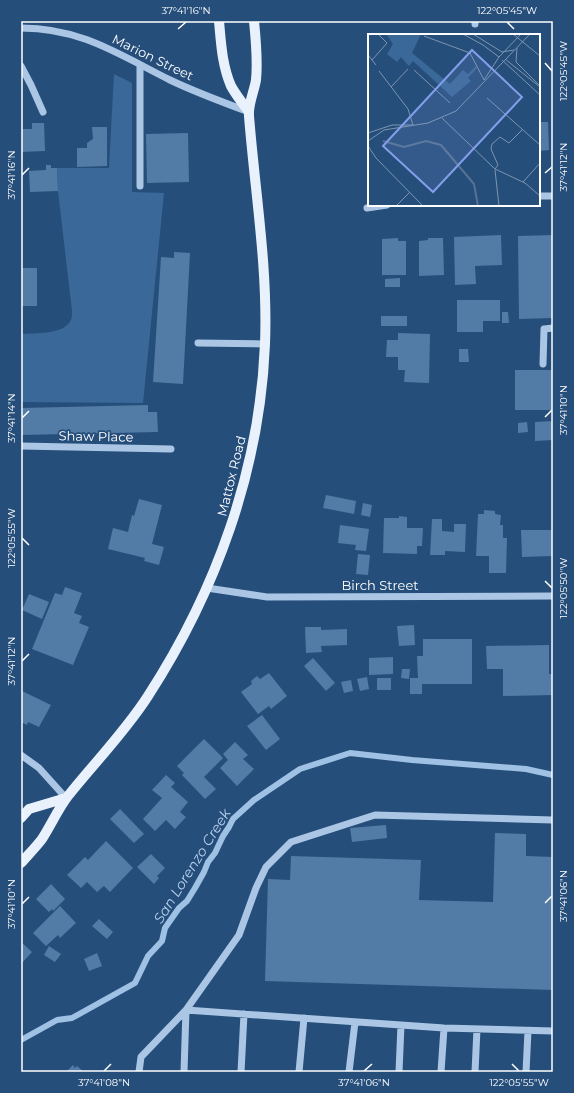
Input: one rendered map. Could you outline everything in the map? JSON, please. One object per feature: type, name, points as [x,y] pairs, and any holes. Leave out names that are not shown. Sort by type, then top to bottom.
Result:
[{"type":"main road","points":[[219,21],[221,53],[225,71],[232,87],[249,112]]},
{"type":"main road","points":[[249,112],[257,67],[254,21]]},
{"type":"main road","name":"Mattox Road","points":[[21,863],[40,841],[66,798],[115,741],[148,696],[177,646],[207,588],[235,517],[248,466],[257,417],[265,344],[263,257],[249,112]]},
{"type":"main road","points":[[21,818],[29,809],[66,798]]},
{"type":"street","name":"Marion Street","points":[[21,28],[50,29],[80,37],[105,47],[184,86],[249,112]]},
{"type":"street","points":[[140,65],[140,186]]},
{"type":"street","points":[[21,66],[31,85],[42,112]]},
{"type":"street","points":[[540,196],[553,196]]},
{"type":"street","points":[[367,208],[380,206]]},
{"type":"street","points":[[543,364],[544,329],[553,328]]},
{"type":"street","points":[[198,343],[265,344]]},
{"type":"street","name":"Shaw Place","points":[[21,446],[171,449]]},
{"type":"street","name":"Birch Street","points":[[207,588],[267,597],[553,596]]},
{"type":"street","points":[[21,755],[39,768],[66,798]]},
{"type":"street","points":[[139,1072],[141,1057],[186,1010],[239,935],[256,888],[266,867],[291,842],[374,815],[553,820]]},
{"type":"street","points":[[186,1010],[444,1028],[553,1031]]},
{"type":"street","points":[[184,1072],[186,1010]]},
{"type":"street","points":[[241,1072],[244,1014]]},
{"type":"street","points":[[299,1072],[304,1018]]},
{"type":"street","points":[[349,1072],[355,1022]]},
{"type":"street","points":[[399,1072],[401,1025]]},
{"type":"street","points":[[441,1072],[444,1028]]},
{"type":"street","points":[[475,1072],[477,1029]]},
{"type":"street","points":[[526,1072],[528,1031]]},
{"type":"shaded area","points":[[114,74],[132,83],[132,192],[164,193],[143,403],[21,402],[21,334],[56,331],[67,325],[72,317],[58,191],[57,168],[109,168]]},
{"type":"building","points":[[540,122],[548,122],[549,150],[540,151]]},
{"type":"building","points":[[32,123],[44,123],[45,151],[21,152],[21,129],[32,129]]},
{"type":"building","points":[[92,127],[107,127],[107,166],[77,167],[77,148],[87,148],[87,143],[93,139]]},
{"type":"building","points":[[188,133],[189,182],[147,183],[146,134]]},
{"type":"building","points":[[46,165],[51,165],[51,168],[57,168],[58,191],[30,192],[29,171],[46,170]]},
{"type":"building","points":[[501,235],[502,265],[475,266],[476,284],[455,285],[454,237]]},
{"type":"building","points":[[553,235],[553,318],[519,319],[518,236]]},
{"type":"building","points":[[398,238],[398,241],[406,241],[406,275],[382,275],[382,239]]},
{"type":"building","points":[[428,238],[443,238],[444,275],[419,276],[419,241],[428,240]]},
{"type":"building","points":[[174,252],[190,253],[183,384],[153,382],[161,257],[174,258]]},
{"type":"building","points":[[21,268],[37,268],[37,306],[21,306]]},
{"type":"building","points":[[400,278],[400,287],[385,287],[385,279]]},
{"type":"building","points":[[457,300],[500,300],[500,321],[483,321],[483,332],[457,332]]},
{"type":"building","points":[[502,312],[508,312],[509,323],[502,323]]},
{"type":"building","points":[[381,316],[407,316],[407,326],[381,326]]},
{"type":"building","points":[[398,333],[430,334],[429,383],[404,382],[405,370],[398,370],[398,357],[386,357],[387,340],[398,340]]},
{"type":"building","points":[[459,349],[468,349],[469,362],[459,362]]},
{"type":"building","points":[[515,370],[553,370],[553,410],[515,410]]},
{"type":"building","points":[[148,405],[148,412],[157,412],[158,432],[21,435],[21,408]]},
{"type":"building","points":[[553,421],[553,440],[535,441],[535,422]]},
{"type":"building","points":[[527,422],[528,432],[518,433],[518,423]]},
{"type":"building","points":[[326,495],[356,501],[354,514],[323,508]]},
{"type":"building","points":[[139,499],[162,505],[152,544],[164,547],[159,565],[144,561],[145,558],[108,549],[113,528],[128,532],[132,515],[134,516]]},
{"type":"building","points":[[363,503],[372,505],[370,517],[361,515]]},
{"type":"building","points":[[484,510],[495,511],[495,514],[501,515],[500,525],[503,525],[503,538],[507,538],[506,573],[489,573],[489,556],[476,556],[478,514],[484,514]]},
{"type":"building","points":[[399,516],[407,517],[407,528],[423,528],[422,546],[417,546],[417,554],[383,553],[384,518],[399,518]]},
{"type":"building","points":[[432,519],[442,519],[442,531],[454,532],[454,524],[466,524],[465,552],[445,551],[445,555],[430,555]]},
{"type":"building","points":[[340,525],[369,529],[366,551],[355,550],[356,545],[338,543]]},
{"type":"building","points":[[521,530],[553,530],[553,556],[522,557]]},
{"type":"building","points":[[358,554],[370,555],[368,575],[356,574]]},
{"type":"building","points":[[65,587],[82,593],[74,613],[82,616],[79,623],[89,627],[73,665],[32,649],[55,593],[62,595]]},
{"type":"building","points":[[29,594],[49,602],[42,619],[22,610]]},
{"type":"building","points":[[414,625],[415,645],[399,646],[397,626]]},
{"type":"building","points":[[305,627],[321,627],[321,630],[347,629],[347,645],[321,646],[322,652],[306,653]]},
{"type":"building","points":[[423,639],[472,639],[472,684],[422,684],[422,694],[410,694],[410,678],[418,678],[417,656],[423,656]]},
{"type":"building","points":[[549,645],[549,674],[553,674],[553,695],[503,696],[503,669],[487,669],[486,646]]},
{"type":"building","points":[[393,657],[393,674],[369,675],[369,658]]},
{"type":"building","points":[[313,658],[335,683],[326,691],[304,666]]},
{"type":"building","points":[[402,669],[410,669],[409,679],[401,678]]},
{"type":"building","points":[[269,673],[287,696],[271,709],[269,706],[258,714],[241,692],[252,684],[251,681],[257,676],[260,679]]},
{"type":"building","points":[[367,677],[369,689],[360,691],[357,679]]},
{"type":"building","points":[[377,678],[391,678],[391,690],[377,690]]},
{"type":"building","points":[[351,680],[353,691],[344,693],[341,682]]},
{"type":"building","points":[[22,691],[51,705],[39,727],[28,722],[27,725],[21,722]]},
{"type":"building","points":[[262,715],[280,739],[266,750],[247,726]]},
{"type":"building","points":[[204,739],[223,758],[204,777],[216,789],[205,799],[182,775],[184,773],[177,766]]},
{"type":"building","points":[[235,742],[248,755],[243,759],[254,769],[237,786],[220,768],[228,760],[223,754]]},
{"type":"building","points":[[166,775],[175,783],[171,787],[188,802],[180,812],[186,817],[175,829],[166,820],[155,831],[143,819],[162,798],[152,790]]},
{"type":"building","points":[[120,809],[144,834],[134,843],[110,819]]},
{"type":"building","points":[[386,825],[387,838],[352,842],[350,828]]},
{"type":"building","points":[[495,833],[526,834],[526,856],[553,857],[553,990],[265,981],[268,879],[290,880],[291,856],[421,860],[419,900],[493,902]]},
{"type":"building","points":[[106,841],[133,868],[110,892],[104,886],[97,892],[87,882],[81,888],[67,875],[85,857],[88,860]]},
{"type":"building","points":[[151,854],[165,868],[157,876],[159,878],[154,884],[137,867]]},
{"type":"building","points":[[51,884],[65,899],[53,911],[52,909],[49,912],[36,899]]},
{"type":"building","points":[[60,906],[76,923],[60,938],[58,935],[46,946],[33,933]]},
{"type":"building","points":[[99,919],[113,932],[107,939],[92,926]]},
{"type":"building","points":[[21,942],[32,952],[21,964]]},
{"type":"building","points":[[49,946],[61,954],[55,962],[44,955]]},
{"type":"building","points":[[97,953],[102,966],[89,971],[84,959]]},
{"type":"building","points":[[73,1065],[75,1068],[77,1066],[84,1072],[66,1072]]},
{"type":"waterway","name":"San Lorenzo Creek","points":[[21,1040],[57,1020],[72,1018],[135,983],[148,956],[162,941],[165,928],[179,908],[187,901],[195,888],[233,819],[254,800],[300,769],[350,753],[412,760],[526,769],[553,775]]}]
